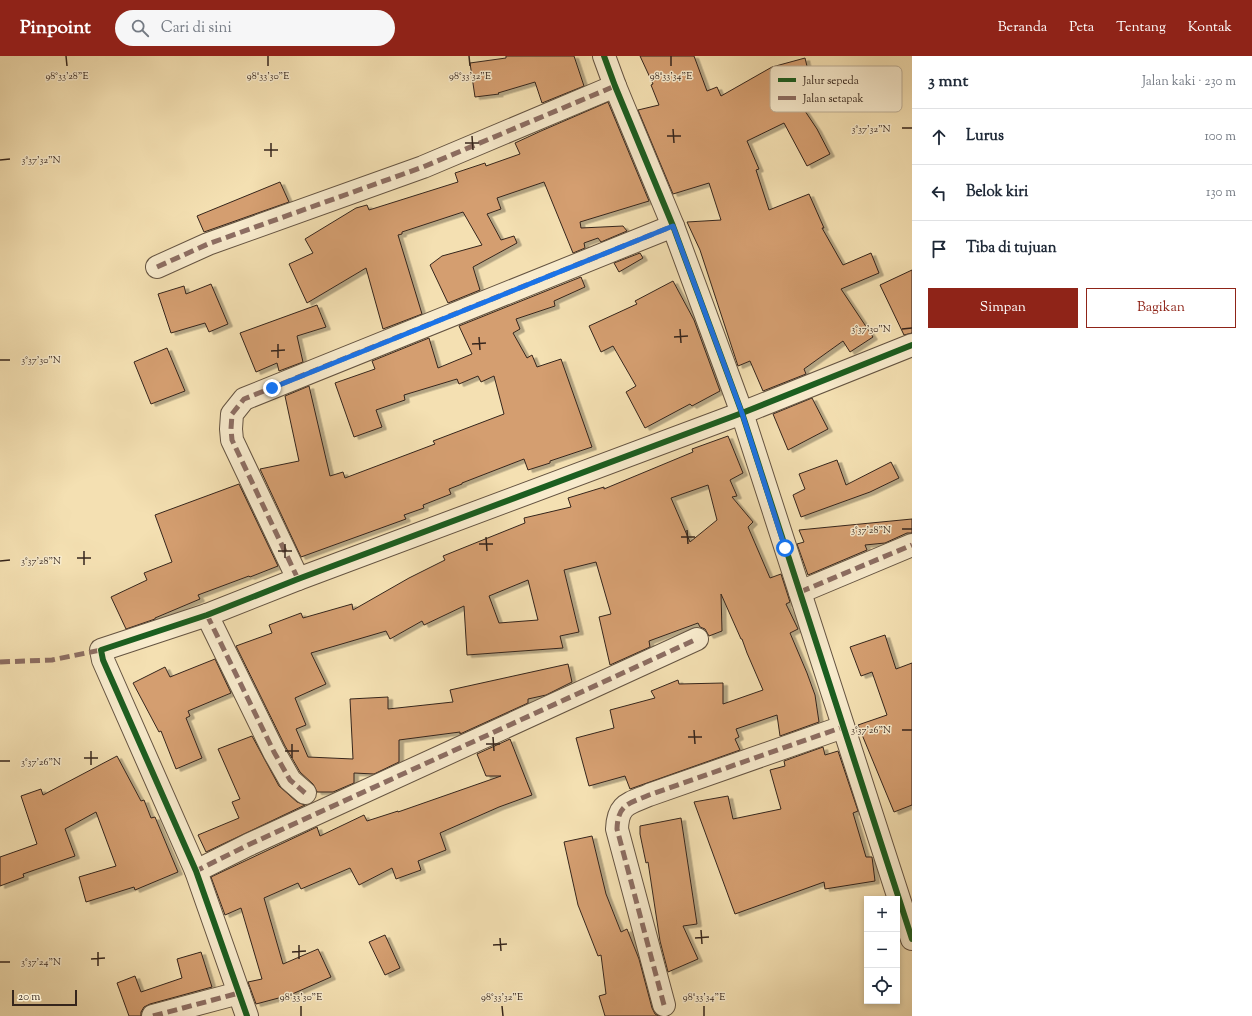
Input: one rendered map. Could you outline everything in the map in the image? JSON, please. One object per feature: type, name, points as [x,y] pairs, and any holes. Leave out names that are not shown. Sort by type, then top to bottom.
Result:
[{"type":"street","points":[[604,56],[673,226],[742,413],[912,939]]},
{"type":"street","points":[[157,267],[208,244],[423,167],[615,86]]},
{"type":"street","points":[[298,579],[232,440],[232,414],[244,399],[673,226]]},
{"type":"street","points":[[247,1016],[196,871],[103,660],[101,650],[207,616],[298,579],[742,413],[912,345]]},
{"type":"street","points":[[800,592],[912,545]]},
{"type":"street","points":[[207,616],[274,752],[290,780],[305,793]]},
{"type":"street","points":[[196,871],[255,842],[697,639]]},
{"type":"street","points":[[664,1005],[618,829],[620,810],[630,803],[649,795],[843,727]]},
{"type":"street","points":[[153,1016],[239,993]]},
{"type":"building","points":[[506,56],[574,56],[584,86],[542,103],[535,82],[498,93],[499,94],[475,97],[470,63],[506,58]]},
{"type":"building","points":[[640,56],[694,56],[707,91],[717,87],[721,96],[770,68],[770,112],[806,112],[817,129],[830,154],[807,166],[784,123],[747,141],[759,169],[756,170],[769,210],[809,194],[824,228],[822,228],[843,265],[871,253],[879,273],[841,289],[873,337],[850,352],[843,341],[804,369],[806,374],[763,391],[750,361],[738,366],[700,250],[687,222],[721,220],[709,183],[673,194],[638,110],[659,105],[651,85],[653,84]]},
{"type":"building","points":[[805,58],[807,66],[776,66]]},
{"type":"building","points":[[608,102],[649,201],[580,222],[581,228],[623,226],[627,231],[601,242],[598,238],[584,243],[585,248],[573,253],[544,182],[497,198],[501,209],[487,214],[501,240],[514,236],[517,243],[473,267],[480,290],[448,303],[430,265],[442,256],[482,245],[463,212],[402,232],[402,234],[398,235],[422,314],[383,329],[366,268],[307,303],[289,264],[313,253],[305,239],[356,208],[367,205],[369,210],[458,182],[455,173],[485,163],[486,166],[520,154],[515,143]]},
{"type":"building","points":[[280,182],[289,202],[204,232],[197,216]]},
{"type":"building","points":[[640,253],[643,258],[619,272],[614,263]]},
{"type":"building","points":[[912,270],[912,333],[904,335],[880,285]]},
{"type":"building","points":[[581,277],[585,287],[554,301],[555,306],[516,319],[520,329],[513,333],[527,358],[532,355],[537,367],[561,359],[592,447],[528,470],[524,459],[449,489],[451,494],[423,505],[424,508],[404,515],[406,519],[301,557],[260,469],[299,461],[285,396],[309,386],[330,476],[343,472],[345,478],[435,444],[433,441],[504,414],[494,376],[481,382],[478,376],[459,384],[457,379],[404,395],[405,400],[376,410],[382,427],[354,437],[335,383],[375,369],[372,361],[429,338],[438,368],[472,354],[459,326]]},
{"type":"building","points":[[673,281],[694,320],[720,391],[692,406],[690,404],[645,428],[626,392],[636,386],[613,346],[601,352],[589,326],[637,304],[635,301]]},
{"type":"building","points":[[211,284],[228,324],[209,332],[205,323],[171,333],[158,294],[184,286],[186,294]]},
{"type":"building","points":[[317,305],[326,327],[297,336],[303,362],[279,371],[277,363],[256,372],[240,333]]},
{"type":"building","points":[[167,348],[185,391],[151,404],[134,362]]},
{"type":"building","points":[[812,398],[828,429],[788,450],[773,414]]},
{"type":"building","points":[[728,436],[743,473],[730,480],[737,496],[732,497],[753,522],[748,527],[770,578],[781,574],[790,602],[786,604],[798,629],[790,633],[815,695],[819,722],[780,736],[777,715],[736,729],[739,737],[735,739],[740,750],[630,789],[625,776],[589,786],[576,738],[614,728],[610,710],[655,698],[651,691],[678,680],[679,684],[723,683],[723,704],[763,690],[742,639],[721,594],[722,631],[709,636],[705,629],[700,627],[698,623],[649,641],[650,647],[610,665],[599,617],[611,614],[596,562],[564,570],[579,632],[560,636],[563,648],[467,655],[464,606],[424,625],[422,621],[390,639],[386,631],[311,653],[326,684],[295,698],[306,725],[296,729],[308,757],[353,759],[350,699],[388,697],[388,709],[453,702],[450,690],[568,664],[572,682],[546,695],[528,699],[528,703],[460,734],[460,732],[399,740],[399,762],[374,774],[354,773],[354,783],[333,792],[317,792],[313,784],[300,772],[285,746],[236,646],[272,633],[269,625],[301,613],[303,618],[352,604],[353,610],[409,578],[445,560],[443,556],[525,523],[524,518],[571,507],[568,498],[604,487],[604,489],[693,452],[692,449]],"holes":[[[708,485],[717,520],[690,542],[671,498]],[[528,580],[538,620],[499,623],[489,596]]]},
{"type":"building","points":[[837,460],[846,485],[891,462],[899,478],[870,492],[801,517],[793,495],[805,489],[799,474]]},
{"type":"building","points":[[239,484],[278,566],[198,595],[200,599],[155,619],[126,629],[111,597],[147,580],[144,573],[172,562],[155,515]]},
{"type":"building","points":[[912,519],[912,533],[907,533],[885,543],[865,545],[867,550],[808,575],[797,544],[804,542],[799,530]]},
{"type":"building","points":[[885,635],[896,669],[912,663],[912,805],[894,812],[858,725],[887,715],[872,672],[861,676],[850,647]]},
{"type":"building","points":[[215,659],[231,693],[188,711],[190,716],[186,718],[202,758],[176,769],[161,731],[159,732],[133,683],[165,667],[170,677]]},
{"type":"building","points":[[252,736],[279,786],[297,802],[305,805],[206,852],[198,835],[239,818],[232,802],[240,799],[218,749]]},
{"type":"building","points":[[510,739],[532,795],[499,807],[440,833],[446,850],[418,861],[421,870],[396,879],[392,868],[359,885],[350,868],[301,889],[298,883],[264,898],[283,964],[318,949],[331,977],[290,995],[256,1004],[248,982],[262,979],[241,908],[225,915],[211,877],[317,827],[320,836],[364,815],[367,821],[398,812],[501,776],[486,776],[477,754]]},
{"type":"building","points":[[823,747],[825,755],[838,751],[858,811],[853,813],[866,857],[872,857],[875,881],[825,889],[824,882],[735,914],[694,802],[728,796],[733,819],[781,809],[770,770],[785,766],[784,761]]},
{"type":"building","points":[[117,756],[141,801],[144,800],[151,818],[155,817],[178,872],[135,890],[134,887],[86,902],[79,877],[116,866],[96,812],[65,829],[75,856],[23,874],[24,877],[0,886],[0,857],[37,844],[21,796],[41,789],[43,795]]},
{"type":"building","points":[[681,818],[697,924],[683,926],[698,959],[668,972],[660,941],[648,862],[646,863],[640,834],[640,826]]},
{"type":"building","points":[[592,836],[606,894],[621,932],[627,929],[639,959],[652,1008],[655,1014],[659,1016],[605,1016],[599,996],[606,994],[601,955],[598,956],[578,905],[564,842]]},
{"type":"building","points":[[385,935],[400,968],[385,975],[369,942]]},
{"type":"building","points":[[201,952],[212,987],[150,1004],[144,1007],[141,1012],[141,1016],[129,1016],[117,983],[135,976],[141,992],[182,978],[177,959]]},
{"type":"marked path","points":[[157,267],[208,244],[423,167],[615,86]]},
{"type":"marked path","points":[[298,579],[232,440],[232,414],[244,399],[673,226]]},
{"type":"marked path","points":[[800,592],[912,545]]},
{"type":"marked path","points":[[207,615],[274,752],[290,780],[305,793]]},
{"type":"marked path","points":[[195,869],[196,871],[248,845],[697,639]]},
{"type":"marked path","points":[[0,662],[52,660],[101,650],[102,653]]},
{"type":"marked path","points":[[664,1005],[617,829],[619,814],[630,803],[649,795],[843,727]]},
{"type":"marked path","points":[[153,1016],[239,993]]},
{"type":"cycle path","points":[[604,56],[673,226],[742,413],[912,939]]},
{"type":"cycle path","points":[[247,1016],[196,871],[103,660],[101,650],[207,615],[298,579],[742,413],[912,345]]},
{"type":"route","points":[[272,388],[673,226],[742,413],[785,548]]}]
